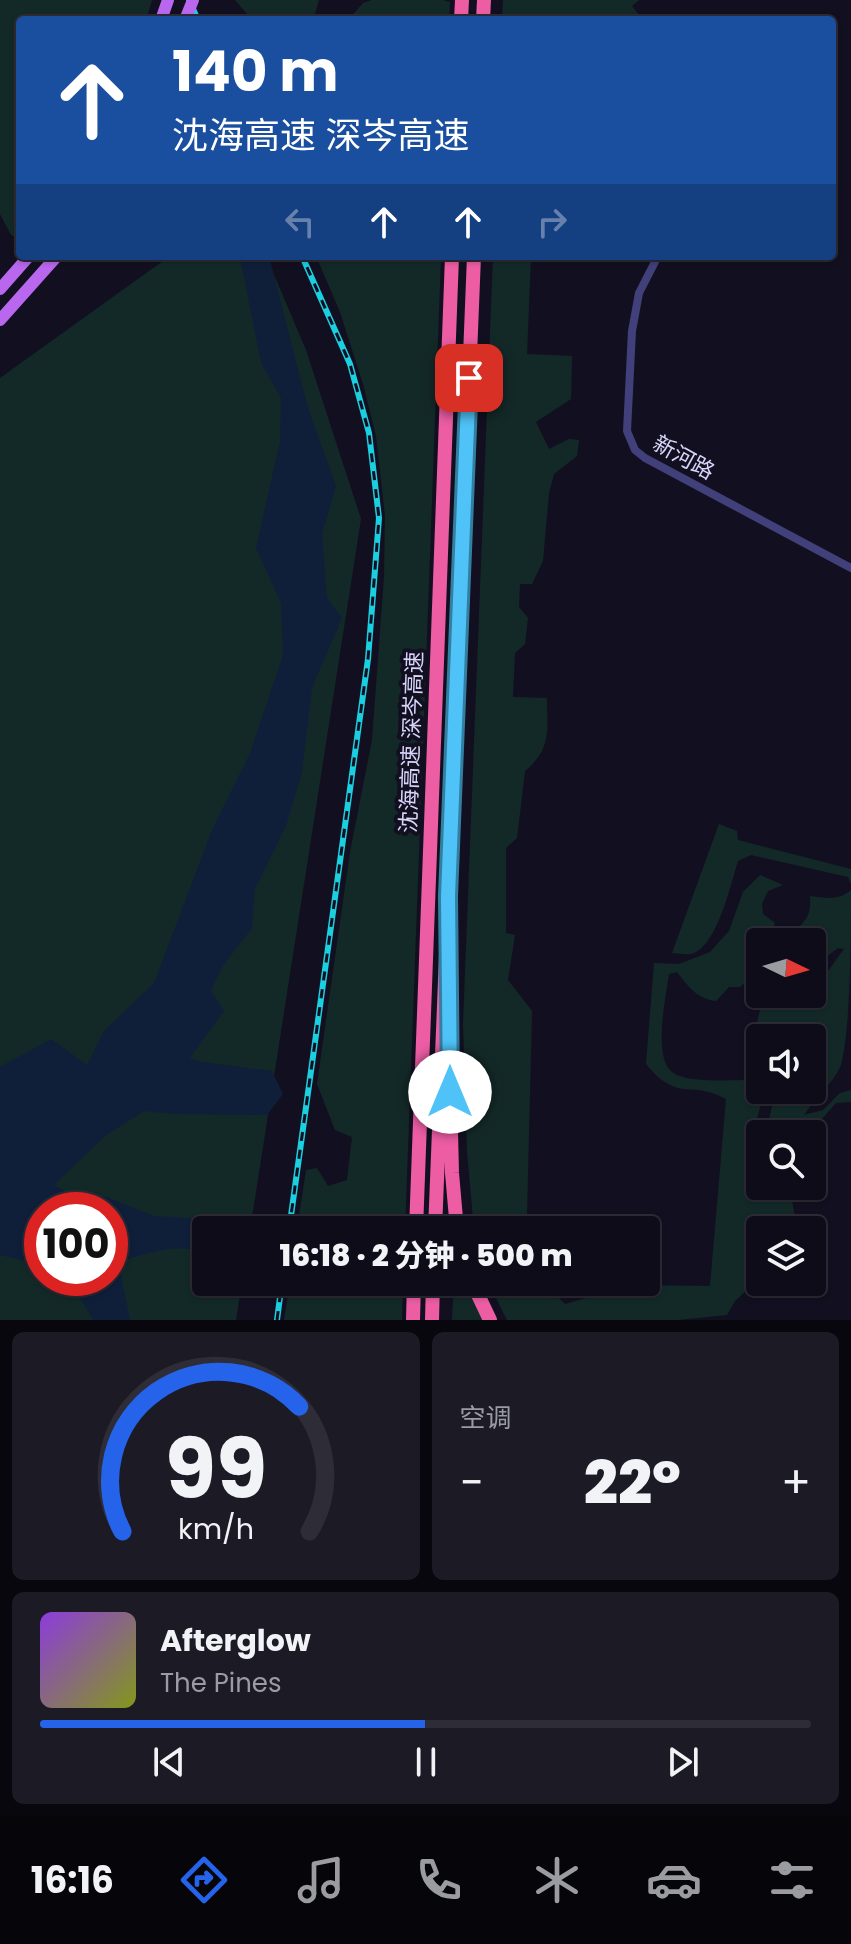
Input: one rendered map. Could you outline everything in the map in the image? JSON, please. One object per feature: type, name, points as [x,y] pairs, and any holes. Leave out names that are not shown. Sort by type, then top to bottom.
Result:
[{"type":"highway","name":"沈海高速 深岑高速","points":[[417,1216],[452,260]]},
{"type":"highway","name":"沈海高速 深岑高速","points":[[436,1216],[474,260]]},
{"type":"highway","points":[[448,896],[450,1123],[456,1216]]},
{"type":"highway","points":[[413,1320],[414,1296]]},
{"type":"highway","points":[[432,1320],[433,1296]]},
{"type":"highway","points":[[479,1296],[490,1320]]},
{"type":"main road","points":[[0,289],[25,260]]},
{"type":"main road","points":[[0,320],[53,260]]},
{"type":"street","name":"新河路","points":[[656,260],[639,293],[633,318],[627,424],[631,444],[645,458],[851,568]]},
{"type":"green space","points":[[0,0],[152,0],[147,16],[16,16],[16,237],[11,235],[0,214]]},
{"type":"green space","points":[[235,0],[319,0],[314,16],[249,16]]},
{"type":"green space","points":[[372,0],[443,0],[450,2],[449,16],[352,16],[363,3]]},
{"type":"green space","points":[[503,0],[639,0],[632,6],[640,16],[502,16]]},
{"type":"green space","points":[[164,260],[268,260],[306,350],[361,519],[252,1216],[192,1216],[192,1296],[240,1296],[236,1320],[0,1320],[0,378]]},
{"type":"green space","points":[[318,260],[441,260],[406,1216],[299,1216],[306,1170],[317,1168],[328,1186],[347,1180],[352,1137],[335,1130],[317,1084],[350,852],[372,740],[384,577],[385,516],[376,436],[340,312]]},
{"type":"green space","points":[[493,260],[531,260],[527,354],[572,356],[571,399],[536,422],[549,449],[569,439],[579,440],[577,456],[554,474],[549,493],[543,561],[532,584],[520,584],[519,607],[528,618],[525,644],[515,653],[513,697],[547,698],[544,746],[525,771],[517,838],[506,848],[506,933],[515,935],[508,980],[532,1011],[527,1215],[536,1216],[473,1216],[467,1151],[463,1025]]},
{"type":"green space","points":[[719,824],[737,831],[738,840],[851,869],[851,884],[848,877],[751,855],[738,861],[722,914],[708,940],[691,954],[672,953]]},
{"type":"green space","points":[[760,875],[783,885],[768,891],[762,904],[763,914],[775,923],[773,928],[746,928],[746,981],[740,987],[729,987],[716,1001],[698,995],[677,972],[669,974],[662,1028],[664,1057],[668,1067],[682,1077],[746,1080],[746,1104],[761,1104],[757,1120],[746,1120],[746,1200],[792,1200],[797,1216],[746,1216],[746,1291],[727,1315],[678,1320],[507,1320],[495,1296],[557,1296],[565,1304],[592,1296],[660,1296],[660,1285],[710,1286],[726,1099],[714,1093],[667,1084],[646,1064],[654,963],[679,964],[710,952],[729,931],[743,892]]},
{"type":"green space","points":[[851,890],[849,1004],[841,1065],[826,1088],[826,1024],[757,1024],[759,1008],[826,1008],[826,972],[844,949],[838,948],[826,957],[826,928],[798,928],[808,914],[810,896],[826,898]]},
{"type":"green space","points":[[851,1090],[851,1102],[836,1103],[822,1119],[769,1120],[773,1104],[813,1104],[804,1115],[823,1110],[840,1093]]},
{"type":"green space","points":[[288,1296],[403,1296],[402,1320],[284,1320]]},
{"type":"green space","points":[[453,1296],[476,1296],[485,1320],[452,1320]]},
{"type":"water","points":[[241,260],[270,260],[308,408],[336,486],[322,534],[327,598],[342,618],[312,688],[302,772],[286,826],[255,889],[252,928],[222,967],[211,991],[224,1011],[190,1058],[272,1071],[283,1094],[267,1115],[144,1111],[105,1136],[54,1185],[67,1192],[24,1192],[24,1261],[0,1255],[0,1067],[51,1039],[87,1065],[104,1031],[154,983],[212,830],[250,753],[283,655],[281,603],[256,548],[280,441],[281,398],[261,363]]},
{"type":"water","points":[[128,1205],[154,1216],[192,1218],[192,1250],[155,1252],[128,1259]]},
{"type":"water","points":[[79,1296],[125,1296],[130,1320],[93,1320]]},
{"type":"railway","points":[[189,0],[196,16]]},
{"type":"railway","points":[[291,1216],[368,659],[379,518],[369,433],[350,364],[304,260]]},
{"type":"railway","points":[[277,1320],[280,1296]]},
{"type":"route","points":[[450,1092],[448,896],[469,378]]}]
